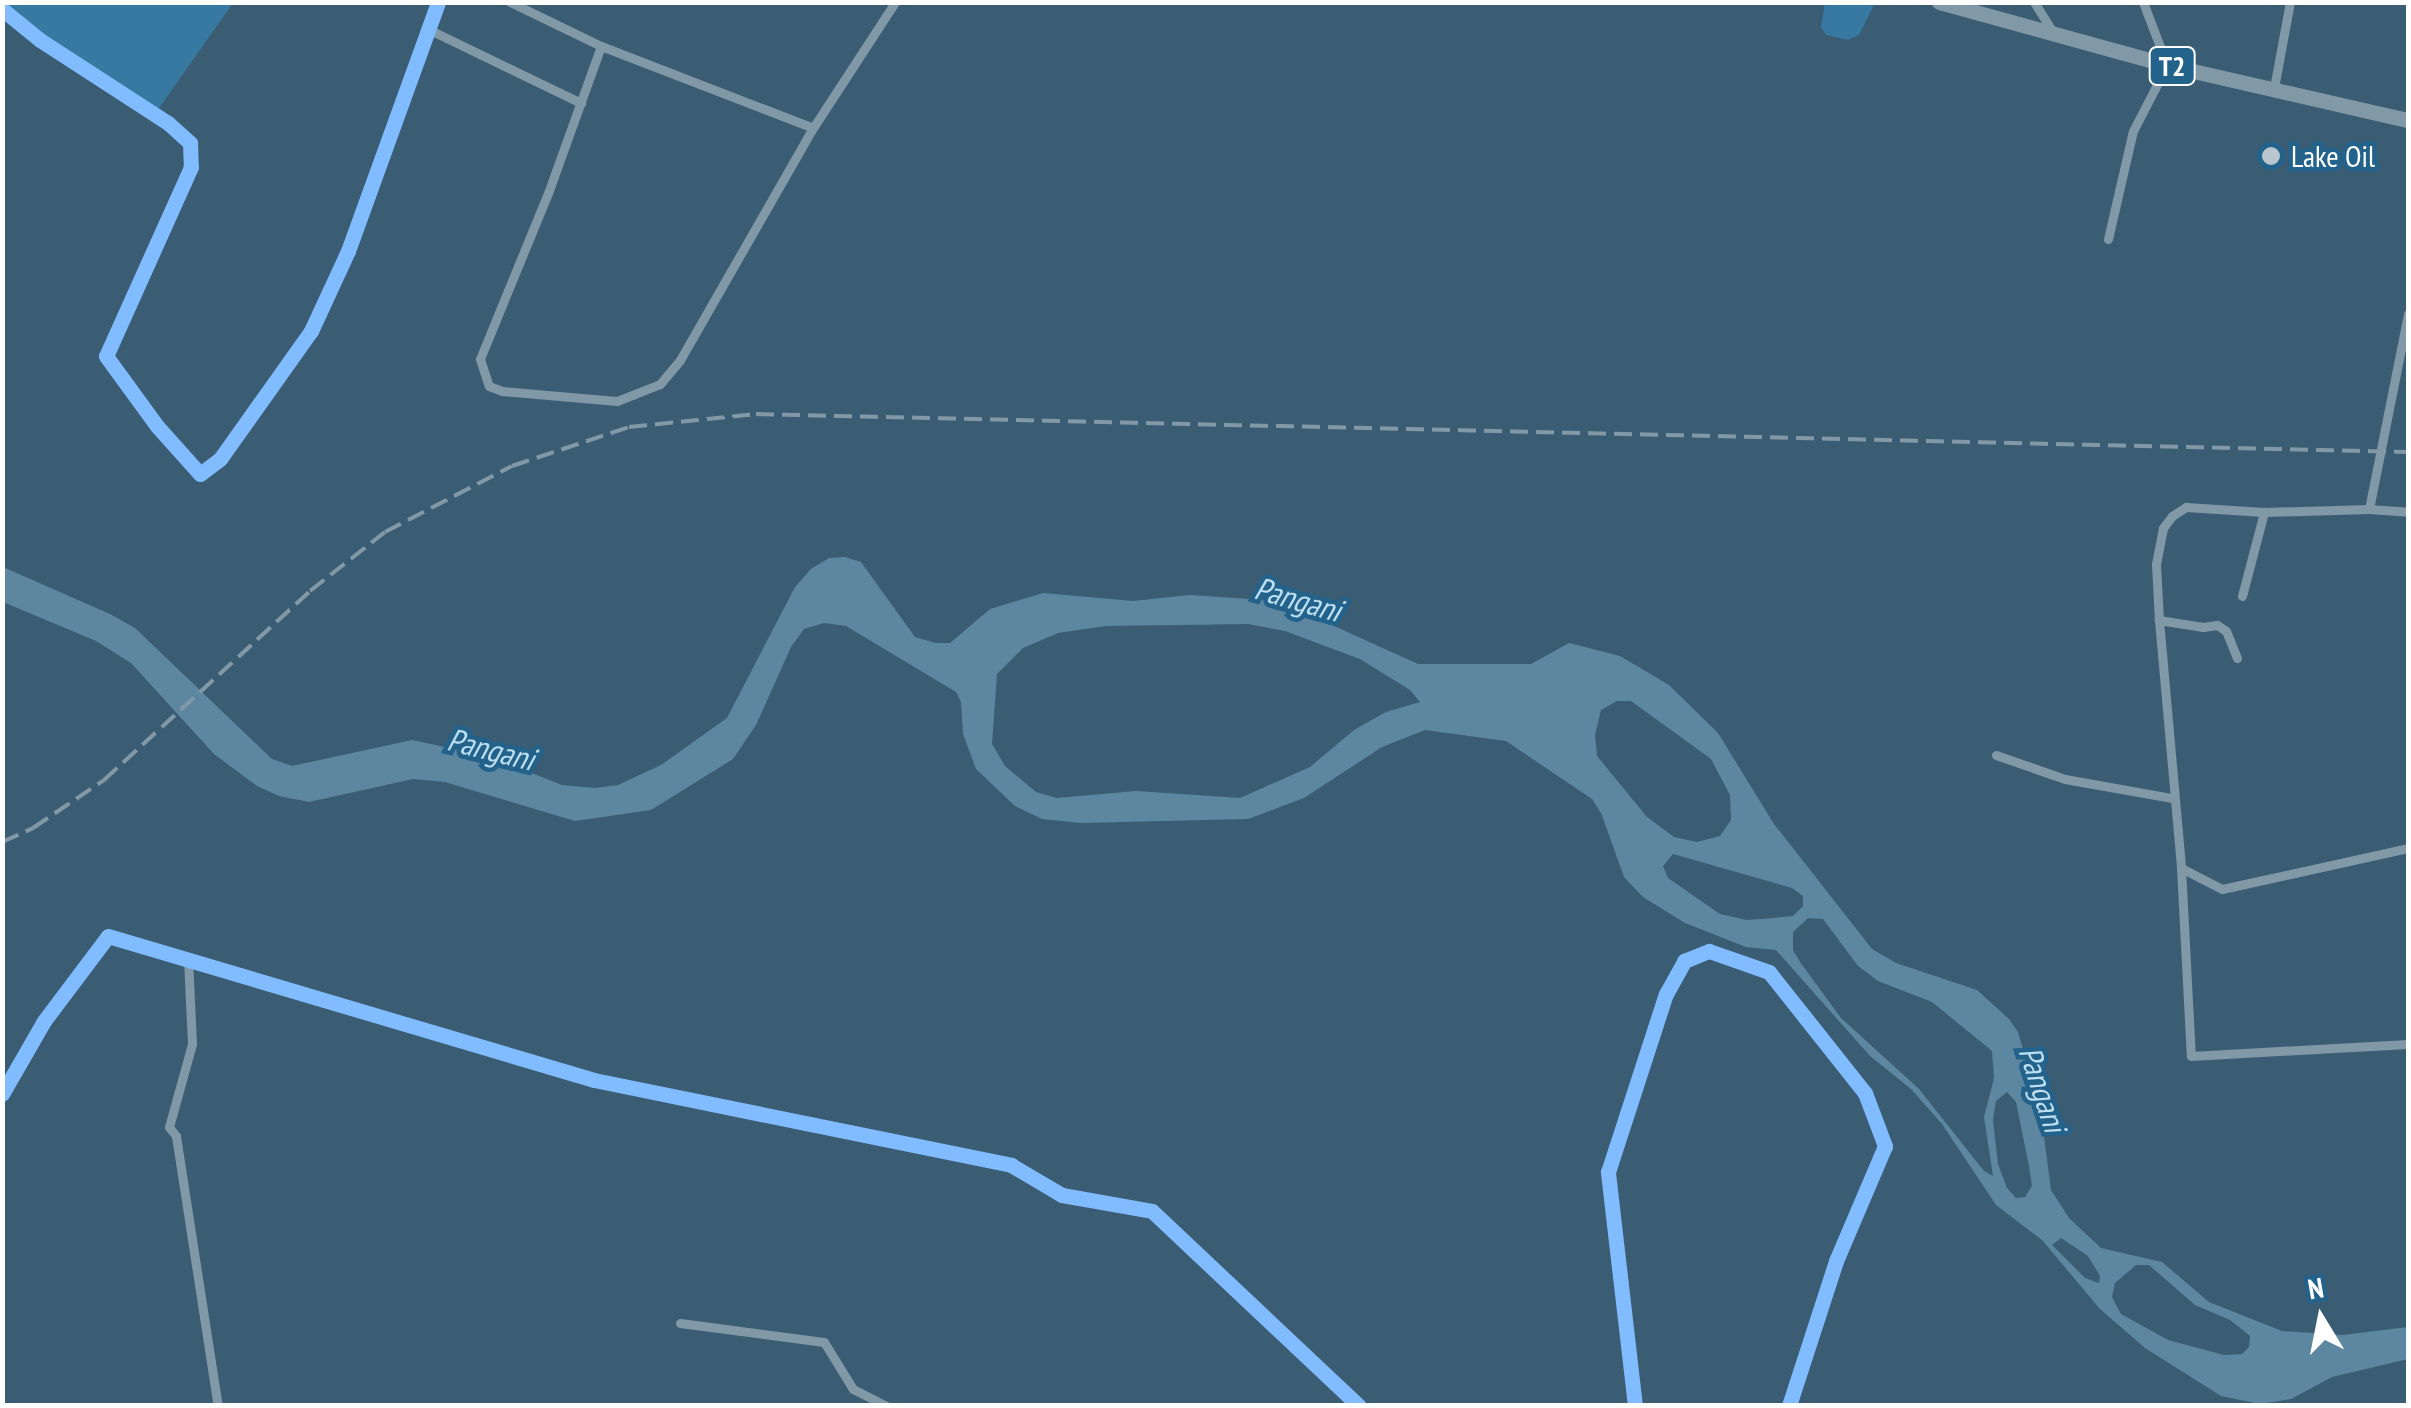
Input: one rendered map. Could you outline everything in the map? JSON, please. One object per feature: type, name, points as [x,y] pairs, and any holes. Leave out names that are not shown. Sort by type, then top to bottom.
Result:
[{"type":"highway","name":"T2","points":[[1939,2],[2167,66],[2408,120]]},
{"type":"street","points":[[2,9],[40,40],[168,123],[190,143],[191,167],[106,356],[157,426],[200,474],[220,459],[310,330],[348,251],[438,2]]},
{"type":"street","points":[[510,2],[602,46],[813,128]]},
{"type":"street","points":[[602,46],[480,359],[489,386],[502,391],[616,401],[660,384],[680,360],[813,128],[895,2]]},
{"type":"street","points":[[2034,2],[2055,36]]},
{"type":"street","points":[[2108,239],[2132,130],[2167,66],[2142,2]]},
{"type":"street","points":[[2274,88],[2290,2]]},
{"type":"street","points":[[430,30],[581,102]]},
{"type":"street","points":[[2369,509],[2408,314]]},
{"type":"street","points":[[2408,512],[2264,512],[2186,507],[2172,516],[2158,544],[2159,620],[2181,868],[2191,1056],[2408,1044]]},
{"type":"street","points":[[2242,596],[2264,512]]},
{"type":"street","points":[[2159,620],[2203,627],[2216,625],[2226,631],[2237,658]]},
{"type":"street","points":[[1996,755],[2066,779],[2172,798]]},
{"type":"street","points":[[2181,868],[2222,889],[2408,848]]},
{"type":"street","points":[[2,1094],[44,1021],[108,936],[594,1080],[1011,1165],[1062,1195],[1152,1212],[1359,1406]]},
{"type":"street","points":[[1635,1406],[1608,1172],[1666,994],[1684,962],[1709,952],[1769,972],[1866,1093],[1885,1146],[1836,1262],[1788,1406]]},
{"type":"street","points":[[188,959],[192,1044],[169,1127],[176,1136],[218,1406]]},
{"type":"street","points":[[680,1323],[824,1342],[853,1389],[887,1406]]},
{"type":"shaded area","points":[[3,2],[233,3],[157,111],[42,37]]},
{"type":"shaded area","points":[[1825,3],[1874,5],[1859,35],[1848,40],[1826,35],[1821,27]]},
{"type":"shaded area","points":[[829,558],[861,562],[915,637],[936,643],[950,643],[990,609],[1043,593],[1133,601],[1190,595],[1265,600],[1299,610],[1418,664],[1531,664],[1569,643],[1620,656],[1669,685],[1718,733],[1774,824],[1872,949],[1896,963],[1977,990],[2009,1019],[2018,1032],[2040,1106],[2051,1190],[2069,1218],[2101,1248],[2162,1262],[2209,1302],[2282,1331],[2343,1335],[2408,1327],[2408,1359],[2332,1377],[2291,1399],[2260,1404],[2221,1396],[2145,1348],[2100,1309],[2042,1240],[1996,1205],[1942,1124],[1911,1089],[1870,1056],[1776,950],[1746,947],[1685,923],[1643,897],[1624,877],[1601,813],[1592,799],[1506,741],[1425,730],[1382,747],[1304,798],[1248,819],[1081,823],[1042,819],[1015,806],[976,769],[963,734],[961,702],[956,692],[846,626],[824,623],[804,629],[791,647],[756,725],[733,759],[651,810],[575,821],[445,782],[413,779],[309,802],[279,796],[257,786],[214,754],[131,663],[96,641],[3,602],[3,567],[135,628],[272,759],[292,766],[412,740],[491,757],[562,785],[595,788],[618,785],[661,765],[727,718],[795,587],[811,569]],"holes":[[[1248,624],[1285,631],[1360,659],[1410,690],[1420,702],[1386,712],[1354,730],[1310,767],[1240,798],[1136,791],[1057,798],[1036,792],[1005,766],[992,744],[997,674],[1023,648],[1058,633],[1106,626]],[[1617,701],[1631,701],[1711,759],[1730,795],[1731,820],[1720,836],[1697,842],[1674,837],[1647,817],[1597,756],[1595,735],[1601,710]],[[1673,854],[1792,888],[1803,896],[1803,906],[1793,916],[1747,920],[1720,914],[1668,878],[1663,866]],[[1808,918],[1823,919],[1858,966],[1878,981],[1932,1002],[1992,1051],[1994,1078],[1984,1117],[1993,1176],[1984,1171],[1919,1089],[1841,1018],[1793,950],[1793,932]],[[2007,1092],[2016,1102],[2029,1166],[2032,1186],[2025,1197],[2016,1198],[2007,1188],[1998,1164],[1993,1120],[1996,1101]],[[2061,1238],[2088,1256],[2100,1276],[2099,1283],[2085,1278],[2052,1245]],[[2136,1265],[2149,1265],[2195,1305],[2230,1320],[2250,1336],[2249,1347],[2242,1354],[2224,1355],[2168,1340],[2121,1314],[2112,1297],[2115,1283]]]},
{"type":"railway","points":[[2,842],[33,828],[104,780],[310,591],[385,532],[512,466],[629,427],[756,414],[2408,452]]},
{"type":"cycle path","points":[[2,9],[40,40],[168,123],[190,143],[191,167],[106,356],[157,426],[200,474],[220,459],[311,331],[348,251],[438,2]]},
{"type":"cycle path","points":[[2,1094],[44,1021],[108,936],[594,1080],[1011,1165],[1062,1195],[1152,1211],[1359,1406]]},
{"type":"cycle path","points":[[1635,1406],[1608,1172],[1666,994],[1684,961],[1709,951],[1769,972],[1865,1093],[1885,1146],[1836,1261],[1789,1406]]},
{"type":"place","name":"Lake Oil","points":[[2271,156]]},
{"type":"water label","name":"Pangani","points":[[1298,599]]},
{"type":"water label","name":"Pangani","points":[[491,749]]},
{"type":"water label","name":"Pangani","points":[[2043,1089]]}]
